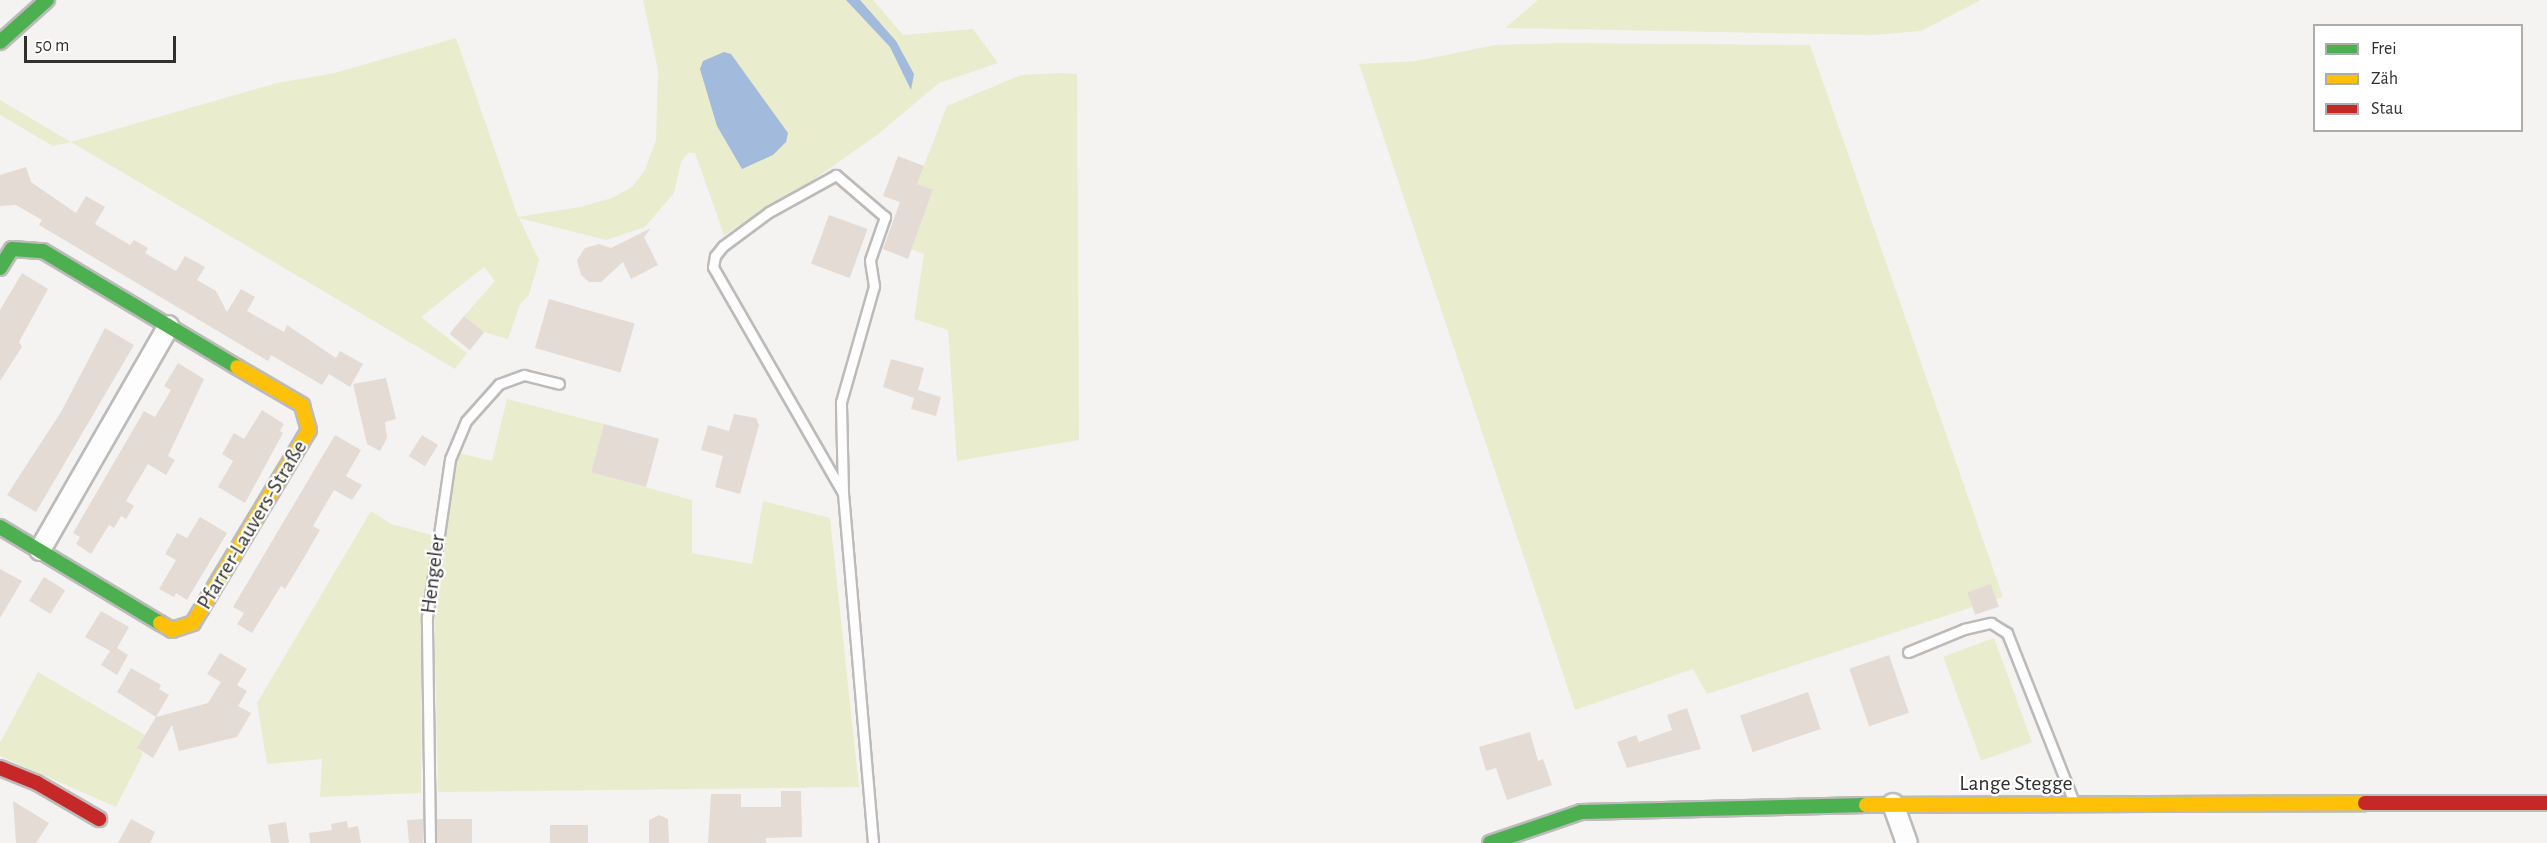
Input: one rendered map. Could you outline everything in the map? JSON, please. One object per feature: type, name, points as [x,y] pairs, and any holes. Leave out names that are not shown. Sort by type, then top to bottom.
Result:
[{"type":"street","points":[[0,42],[48,0]]},
{"type":"street","name":"Pfarrer-Lauvers-Straße","points":[[0,268],[12,249],[43,251],[302,405],[309,430],[193,623],[172,630],[99,589],[0,527]]},
{"type":"street","points":[[40,550],[169,326]]},
{"type":"street","points":[[0,768],[37,783],[99,819]]},
{"type":"street","points":[[1893,804],[1906,843]]},
{"type":"street","name":"Lange Stegge","points":[[1490,843],[1581,812],[1893,804],[2547,804]]},
{"type":"lane","points":[[843,493],[713,267],[715,256],[723,246],[769,212],[836,175],[885,217],[870,260],[874,286],[841,402],[843,493],[873,843]]},
{"type":"lane","name":"Hengeler","points":[[430,843],[427,617],[450,459],[466,421],[499,384],[524,375],[559,384]]},
{"type":"lane","points":[[1908,652],[1964,629],[1991,623],[2007,633],[2054,743],[2074,805]]},
{"type":"green space","points":[[643,0],[873,0],[903,35],[973,29],[998,63],[939,83],[877,135],[809,183],[724,235],[695,153],[688,153],[681,162],[674,193],[645,227],[606,240],[519,218],[539,260],[529,295],[520,304],[508,339],[484,332],[464,316],[495,281],[484,267],[421,317],[467,353],[455,369],[71,142],[277,83],[335,73],[456,38],[518,217],[580,207],[612,198],[632,187],[645,170],[656,140],[658,70]]},
{"type":"green space","points":[[1538,0],[1981,0],[1921,31],[1872,35],[1505,28]]},
{"type":"green space","points":[[1563,43],[1810,45],[2003,597],[1707,694],[1693,669],[1575,710],[1359,64],[1416,61],[1495,45]]},
{"type":"green space","points":[[1077,74],[1079,440],[957,461],[948,330],[914,319],[924,254],[911,249],[933,191],[917,184],[947,106],[1021,75]]},
{"type":"green space","points":[[0,100],[71,142],[53,146],[0,115]]},
{"type":"green space","points":[[507,399],[604,424],[591,472],[692,500],[692,553],[752,564],[763,501],[830,518],[859,787],[438,792],[434,596],[443,537],[459,453],[492,461]]},
{"type":"green space","points":[[371,511],[391,524],[432,535],[422,614],[421,793],[320,797],[322,759],[267,764],[257,703]]},
{"type":"green space","points":[[1994,638],[2032,742],[1981,761],[1943,656]]},
{"type":"green space","points":[[38,672],[145,735],[138,748],[143,754],[116,807],[0,756],[0,743]]},
{"type":"water","points":[[846,0],[860,0],[896,41],[914,74],[911,90],[890,47]]},
{"type":"water","points":[[724,52],[731,54],[788,133],[786,142],[773,155],[742,169],[717,126],[700,69],[703,61]]},
{"type":"building","points":[[898,156],[924,166],[917,184],[933,190],[908,259],[883,249],[900,202],[883,196]]},
{"type":"building","points":[[26,167],[31,182],[76,213],[86,196],[105,207],[95,224],[130,245],[134,240],[148,248],[145,253],[176,271],[185,256],[205,267],[197,280],[216,291],[227,312],[241,289],[255,297],[247,311],[284,332],[287,325],[336,358],[340,351],[363,364],[350,387],[329,374],[322,385],[271,355],[268,361],[39,225],[42,220],[16,205],[0,206],[0,175]]},
{"type":"building","points":[[829,215],[868,229],[850,278],[811,264]]},
{"type":"building","points":[[651,228],[644,237],[658,265],[631,279],[623,262],[601,282],[589,282],[581,275],[577,260],[585,248],[599,244],[611,248]]},
{"type":"building","points":[[22,273],[48,289],[19,342],[22,347],[0,381],[0,310]]},
{"type":"building","points":[[549,299],[635,324],[620,373],[535,348]]},
{"type":"building","points":[[464,316],[484,332],[470,350],[450,334]]},
{"type":"building","points":[[105,328],[134,345],[36,512],[7,495],[61,412]]},
{"type":"building","points":[[891,359],[924,368],[918,390],[941,397],[936,416],[911,409],[914,398],[883,387]]},
{"type":"building","points":[[178,363],[204,379],[168,456],[175,460],[166,475],[148,464],[126,501],[134,506],[126,519],[121,516],[114,528],[109,525],[91,554],[76,544],[80,537],[73,533],[144,411],[155,417],[171,390],[164,386]]},
{"type":"building","points":[[386,378],[396,419],[385,422],[387,438],[380,451],[367,444],[353,384]]},
{"type":"building","points":[[262,410],[284,424],[280,431],[283,433],[245,503],[218,487],[233,461],[222,454],[234,433],[244,439]]},
{"type":"building","points":[[734,414],[756,418],[759,425],[740,494],[715,487],[723,456],[701,450],[708,425],[729,431]]},
{"type":"building","points":[[604,424],[659,439],[646,487],[591,472]]},
{"type":"building","points":[[335,435],[361,450],[346,476],[362,485],[352,500],[334,490],[313,526],[320,530],[285,589],[281,586],[252,633],[237,624],[244,613],[233,607]]},
{"type":"building","points":[[422,435],[438,445],[425,466],[409,456]]},
{"type":"building","points":[[200,517],[227,533],[187,600],[176,593],[174,597],[159,589],[176,560],[165,554],[177,533],[187,538]]},
{"type":"building","points":[[0,569],[22,581],[0,618]]},
{"type":"building","points":[[44,577],[65,590],[50,614],[29,601]]},
{"type":"building","points":[[1991,584],[1999,607],[1975,615],[1967,592]]},
{"type":"building","points":[[101,611],[129,627],[117,648],[128,655],[117,675],[101,665],[110,651],[85,637]]},
{"type":"building","points":[[220,653],[247,669],[237,685],[247,691],[238,706],[251,713],[237,737],[179,751],[172,725],[153,758],[137,748],[156,717],[208,703],[221,682],[207,674]]},
{"type":"building","points":[[1889,655],[1909,713],[1869,726],[1849,669]]},
{"type":"building","points":[[131,668],[161,685],[159,689],[169,695],[156,717],[117,692]]},
{"type":"building","points":[[1808,692],[1821,729],[1753,752],[1740,715]]},
{"type":"building","points":[[1687,708],[1701,749],[1627,768],[1617,742],[1636,735],[1639,742],[1672,730],[1667,715]]},
{"type":"building","points":[[1530,732],[1538,761],[1543,759],[1552,785],[1507,800],[1496,768],[1486,771],[1479,747]]},
{"type":"building","points":[[781,791],[801,791],[802,837],[766,838],[766,843],[708,843],[711,794],[741,794],[741,807],[781,807]]},
{"type":"building","points":[[13,801],[49,823],[36,843],[16,843]]},
{"type":"building","points":[[659,815],[668,819],[669,843],[649,843],[649,820]]},
{"type":"building","points":[[131,819],[155,832],[150,843],[118,843]]},
{"type":"building","points":[[423,819],[423,843],[409,843],[407,820]]},
{"type":"building","points":[[436,819],[472,819],[472,843],[436,843]]},
{"type":"building","points":[[347,821],[348,828],[358,826],[361,843],[310,843],[309,833],[332,830],[331,824]]},
{"type":"building","points":[[286,822],[289,843],[271,843],[268,825]]},
{"type":"building","points":[[550,825],[588,825],[588,843],[550,843]]},
{"type":"traffic: fast","points":[[0,42],[47,0]]},
{"type":"traffic: fast","points":[[0,268],[12,249],[43,251],[237,367]]},
{"type":"traffic: fast","points":[[0,527],[160,623]]},
{"type":"traffic: fast","points":[[1490,843],[1581,812],[1866,805]]},
{"type":"traffic: slow","points":[[160,623],[172,630],[193,623],[309,430],[302,405],[237,367]]},
{"type":"traffic: slow","points":[[1866,805],[2365,803]]},
{"type":"traffic: jam","points":[[0,768],[37,783],[99,819]]},
{"type":"traffic: jam","points":[[2365,803],[2547,803]]}]
